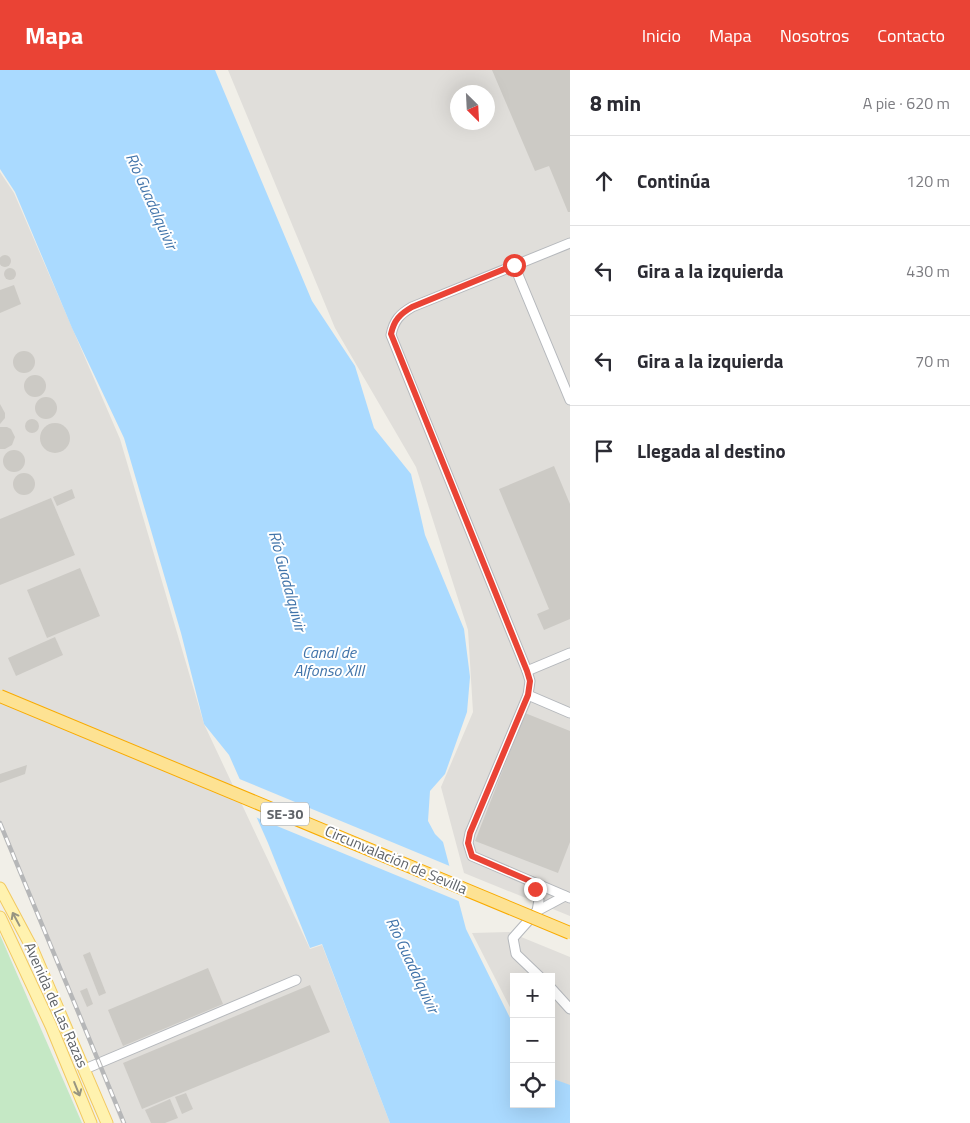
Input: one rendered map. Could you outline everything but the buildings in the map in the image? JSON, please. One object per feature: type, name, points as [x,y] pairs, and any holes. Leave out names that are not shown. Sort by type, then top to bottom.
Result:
[{"type":"highway","name":"Circunvalación de Sevilla","points":[[0,696],[570,933]]},
{"type":"main road","name":"Avenida de Las Razas","points":[[0,888],[32,948],[107,1123]]},
{"type":"main road","name":"Avenida de Las Razas","points":[[0,917],[51,1026],[91,1123]]},
{"type":"street","points":[[568,897],[472,856],[468,843],[470,833],[528,695],[530,681],[391,334],[393,324],[400,314],[412,307],[570,243]]},
{"type":"street","points":[[514,265],[570,400]]},
{"type":"street","points":[[527,671],[570,653]]},
{"type":"street","points":[[528,695],[570,713]]},
{"type":"street","points":[[530,881],[538,900],[537,911]]},
{"type":"street","points":[[536,973],[516,954],[514,938],[537,911],[568,897]]},
{"type":"street","points":[[85,1070],[296,980]]},
{"type":"street","points":[[555,993],[570,1010]]},
{"type":"shaded area","points":[[228,70],[570,70],[570,916],[464,873],[441,787],[473,712],[468,630],[416,467],[335,328]]},
{"type":"shaded area","points":[[0,172],[14,193],[120,439],[204,724],[310,949],[322,945],[390,1123],[121,1123],[0,824]]},
{"type":"shaded area","points":[[509,932],[570,957],[570,1087],[555,1079],[555,973],[510,973],[510,1007],[472,933]]},
{"type":"green space","points":[[0,935],[82,1123],[0,1123]]},
{"type":"water","name":"Canal de Alfonso XIII","points":[[0,70],[215,70],[312,301],[355,366],[374,428],[411,474],[425,535],[464,629],[470,677],[467,712],[445,774],[430,791],[428,821],[435,834],[443,842],[466,929],[510,1018],[510,1108],[555,1108],[555,1079],[570,1085],[570,1123],[390,1123],[322,944],[310,948],[268,843],[229,755],[204,724],[181,633],[124,438],[72,328],[15,192],[0,169]]},
{"type":"pier","points":[[237,778],[452,867],[461,902],[253,816]]},
{"type":"railway","points":[[0,823],[124,1123]]},
{"type":"route","points":[[514,265],[412,307],[400,314],[393,324],[391,334],[530,681],[528,695],[470,833],[468,843],[472,856],[530,881],[535,889]]},
{"type":"water label","name":"Río Guadalquivir","points":[[152,201]]},
{"type":"water label","name":"Río Guadalquivir","points":[[288,581]]},
{"type":"water label","name":"Río Guadalquivir","points":[[413,965]]}]
